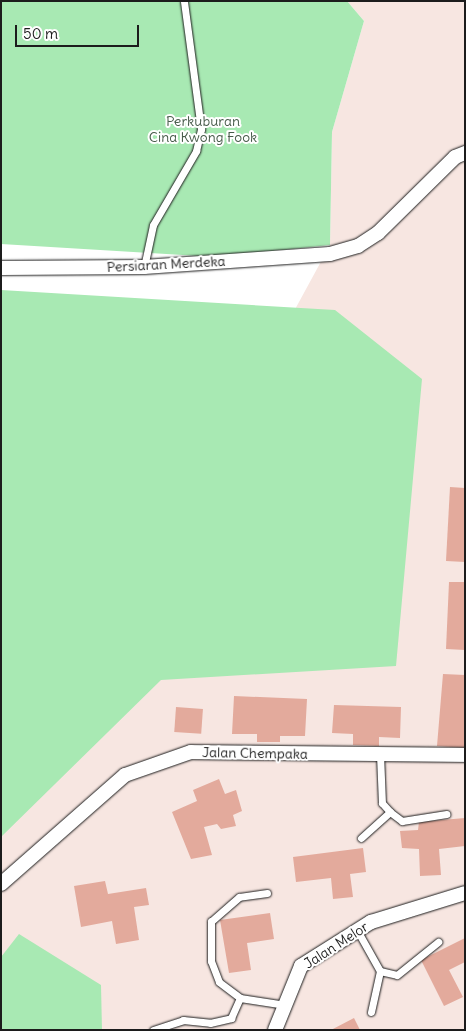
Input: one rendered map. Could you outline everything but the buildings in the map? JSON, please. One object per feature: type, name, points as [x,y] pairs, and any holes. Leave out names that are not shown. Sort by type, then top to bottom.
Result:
[{"type":"street","name":"Persiaran Merdeka","points":[[1,268],[144,267],[330,254],[358,246],[378,233],[455,158],[465,153]]},
{"type":"street","name":"Jalan Chempaka","points":[[1,884],[125,775],[191,752],[465,755]]},
{"type":"street","name":"Jalan Melor","points":[[275,1030],[301,966],[371,922],[465,893]]},
{"type":"lane","points":[[144,267],[153,225],[196,151],[202,129],[184,1]]},
{"type":"lane","points":[[380,754],[382,803],[390,812],[402,821],[446,814]]},
{"type":"lane","points":[[361,838],[390,812]]},
{"type":"lane","points":[[267,893],[239,897],[211,921],[211,961],[219,982],[240,998],[285,1005]]},
{"type":"lane","points":[[357,930],[380,971],[372,1012]]},
{"type":"lane","points":[[380,971],[397,975],[438,942]]},
{"type":"lane","points":[[153,1030],[183,1020],[210,1023],[231,1018],[240,998]]},
{"type":"shaded area","points":[[347,1],[465,1],[465,1030],[1,1030],[1,696],[144,587],[330,245],[332,132],[364,21]]},
{"type":"green space","name":"Perkuburan Cina Kwong Fook","points":[[1,1],[347,1],[364,21],[332,132],[330,245],[216,257],[1,244]]},
{"type":"green space","points":[[1,290],[335,310],[422,379],[396,666],[161,680],[1,837]]},
{"type":"green space","points":[[19,934],[101,985],[102,1030],[1,1030],[1,957]]}]
